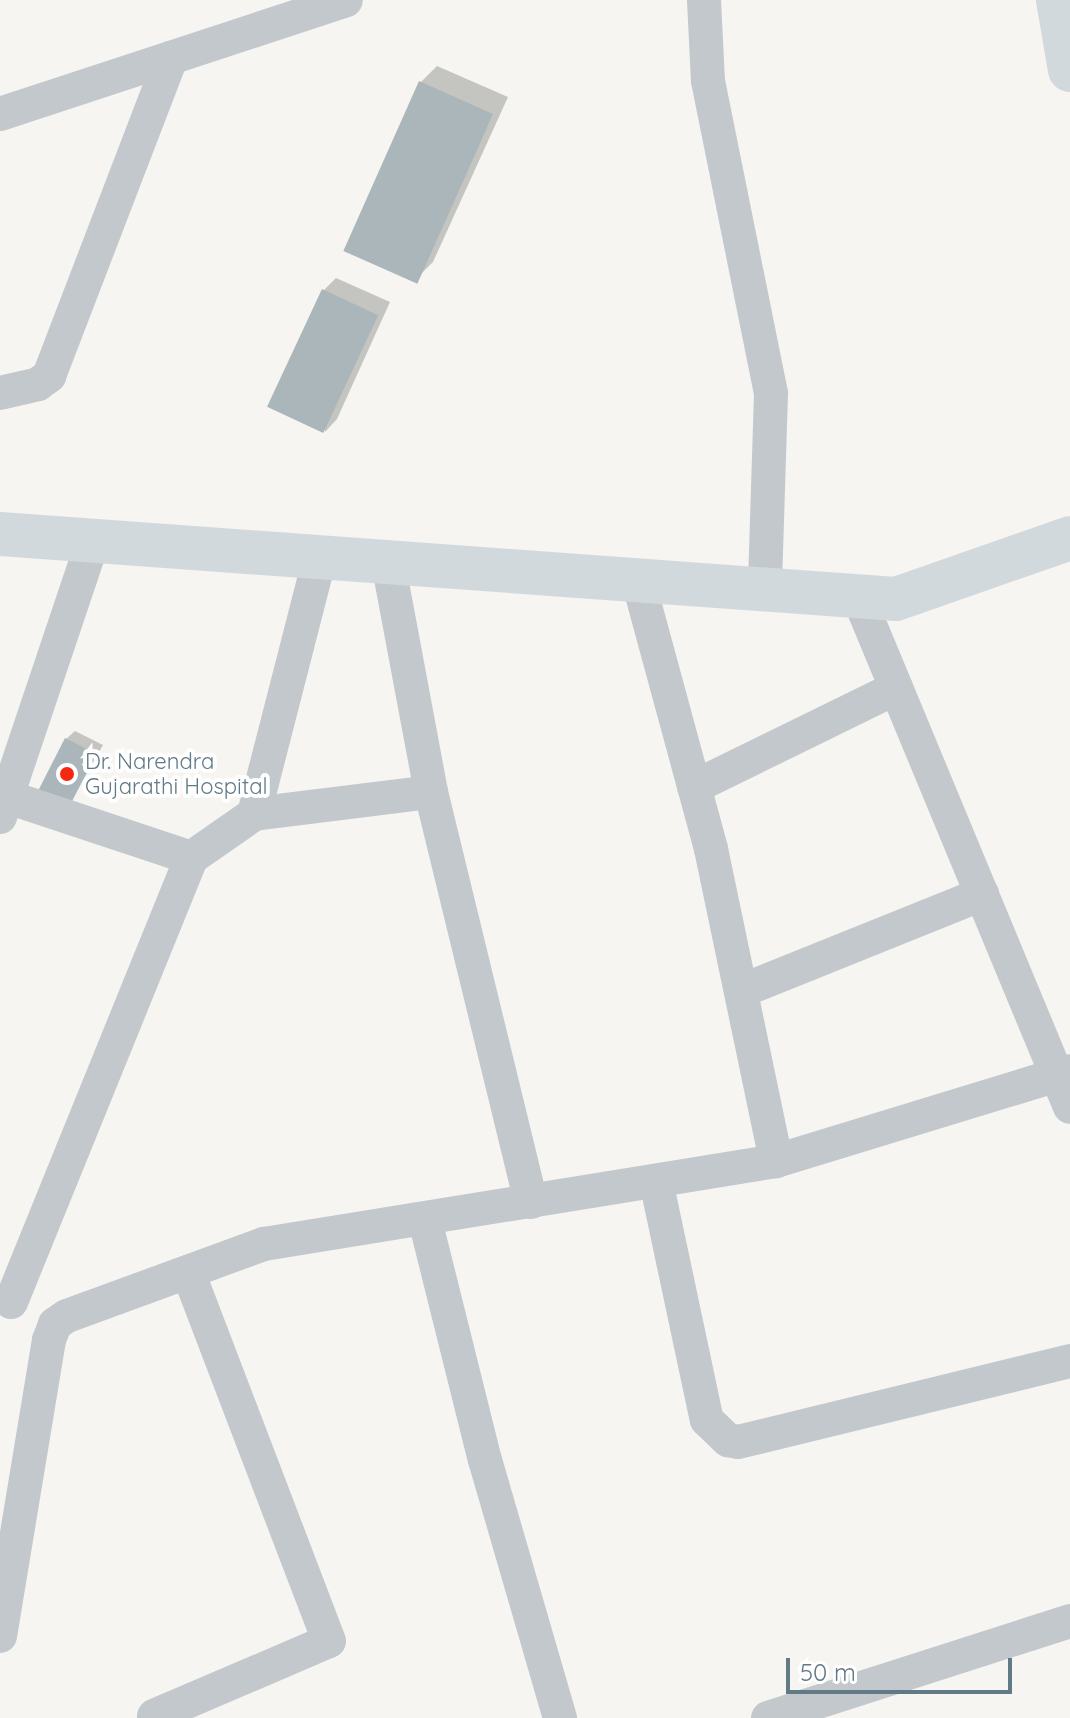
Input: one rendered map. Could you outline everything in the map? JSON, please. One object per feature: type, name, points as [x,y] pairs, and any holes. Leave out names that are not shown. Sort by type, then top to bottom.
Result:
[{"type":"main road","points":[[1058,0],[1070,70]]},
{"type":"main road","points":[[0,534],[896,599],[1070,538]]},
{"type":"street","points":[[0,114],[346,0]]},
{"type":"street","points":[[704,0],[708,81],[771,393],[765,589]]},
{"type":"street","points":[[0,393],[38,384],[49,376],[171,58]]},
{"type":"street","points":[[93,540],[16,725],[4,807],[191,858]]},
{"type":"street","points":[[254,814],[320,557]]},
{"type":"street","points":[[388,562],[431,792],[531,1202]]},
{"type":"street","points":[[638,580],[694,787],[776,1161]]},
{"type":"street","points":[[858,596],[982,894],[1063,1073],[1070,1107]]},
{"type":"street","points":[[694,787],[896,688]]},
{"type":"street","points":[[431,792],[254,814],[191,858],[5,1300],[55,1324],[264,1244],[776,1161],[1063,1073]]},
{"type":"street","points":[[741,991],[982,894]]},
{"type":"street","points":[[656,1181],[707,1420],[728,1440],[738,1442],[1070,1361]]},
{"type":"street","points":[[425,1220],[485,1460],[560,1718]]},
{"type":"street","points":[[154,1716],[329,1641],[188,1272]]},
{"type":"street","points":[[0,1636],[29,1445],[55,1324]]},
{"type":"street","points":[[772,1717],[1070,1621]]},
{"type":"building","points":[[419,81],[493,114],[417,284],[343,251]]},
{"type":"building","points":[[322,289],[378,315],[323,433],[267,407]]},
{"type":"building","points":[[65,738],[96,754],[68,810],[36,794]]},
{"type":"place","name":"Dr. Narendra Gujarathi Hospital","points":[[67,774]]}]
